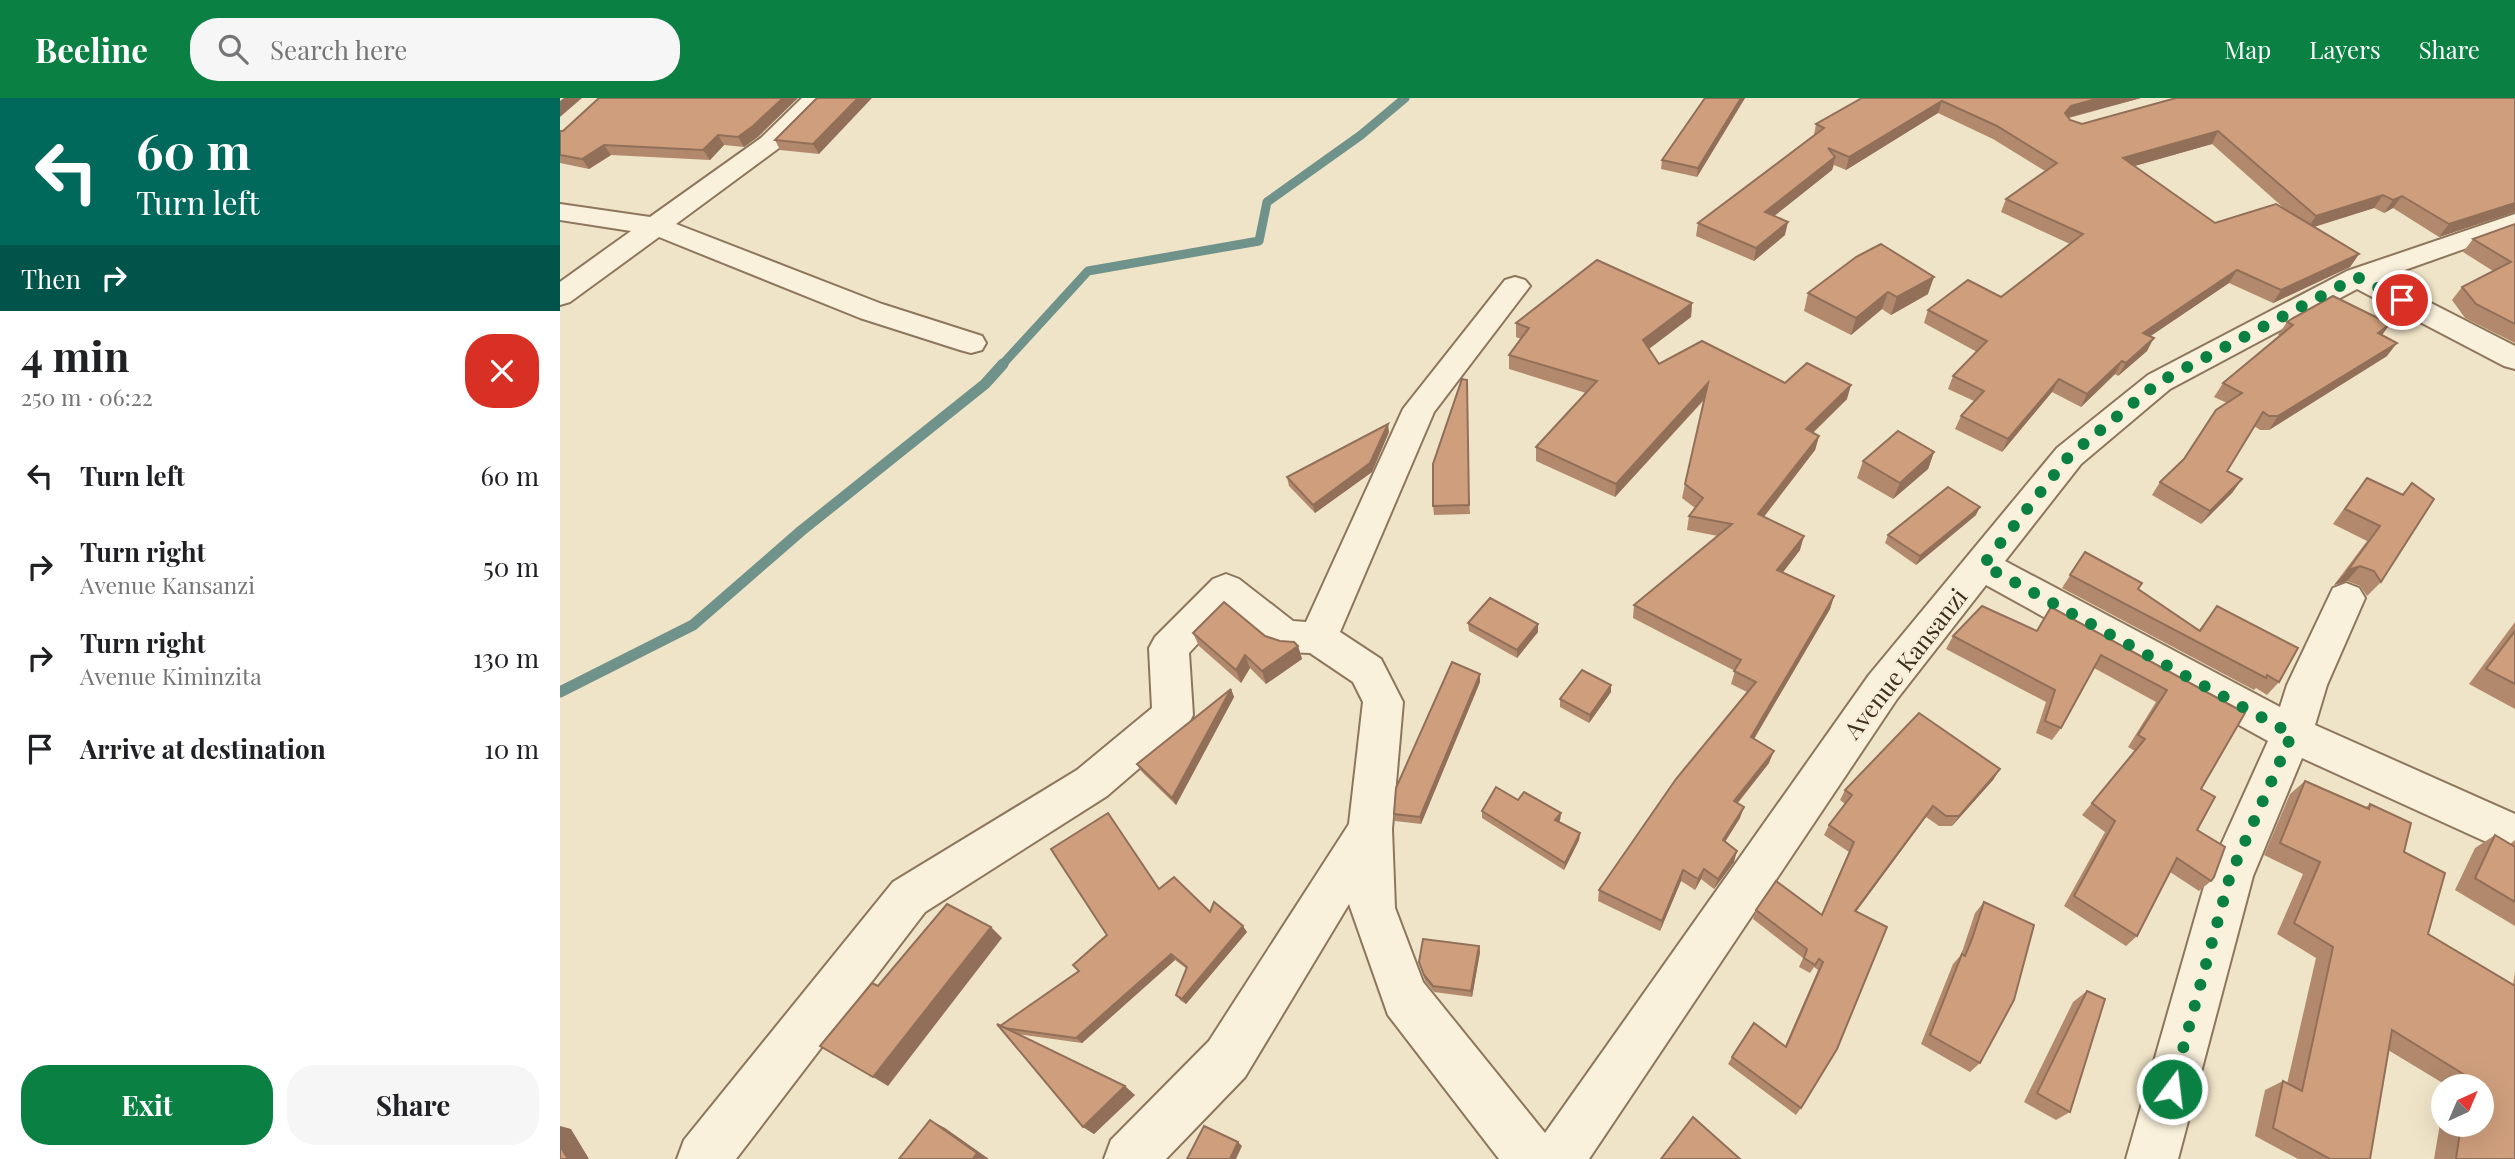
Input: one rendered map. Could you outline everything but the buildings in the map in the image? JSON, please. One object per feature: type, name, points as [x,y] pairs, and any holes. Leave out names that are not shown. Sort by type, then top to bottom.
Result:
[{"type":"street","points":[[560,296],[770,143],[816,98]]},
{"type":"street","points":[[560,212],[655,226],[871,311],[971,343]]},
{"type":"street","name":"Avenue Kansanzi","points":[[1558,1159],[1883,687],[2069,456],[2159,382],[2357,277],[2515,222]]},
{"type":"street","points":[[2357,277],[2515,359]]},
{"type":"street","points":[[1318,639],[1419,409],[1515,286]]},
{"type":"street","points":[[1983,565],[2292,734],[2515,835]]},
{"type":"street","points":[[703,1159],[909,897],[1092,783],[1173,715],[1169,648],[1226,589],[1285,636],[1318,639],[1367,671],[1383,702],[1370,829],[1372,908],[1405,998],[1465,1070],[1532,1159]]},
{"type":"street","points":[[2152,1159],[2230,876],[2292,734],[2307,685],[2346,598]]},
{"type":"street","points":[[1130,1159],[1227,1059],[1370,829]]},
{"type":"waterway","points":[[1001,366],[1088,271],[1259,241],[1267,202],[1361,135],[1405,98]]},
{"type":"waterway","points":[[560,692],[693,625],[801,531],[985,384],[1003,364]]},
{"type":"route","points":[[2172,1089],[2230,876],[2292,734],[1983,565],[2069,456],[2159,382],[2357,277],[2402,300]]}]
